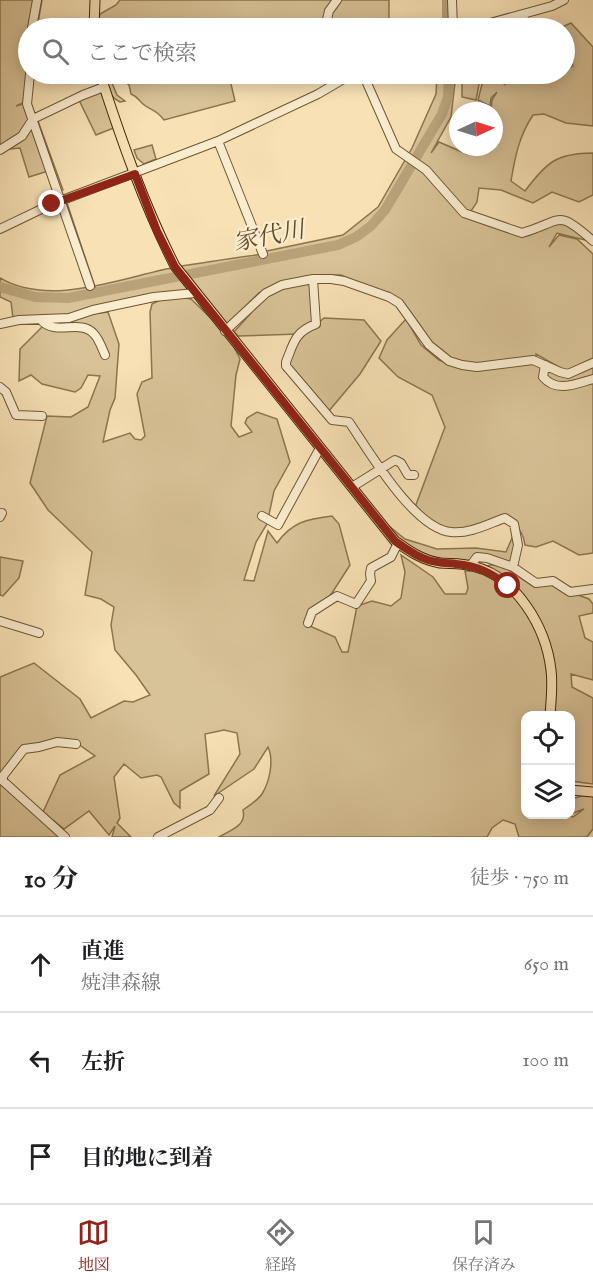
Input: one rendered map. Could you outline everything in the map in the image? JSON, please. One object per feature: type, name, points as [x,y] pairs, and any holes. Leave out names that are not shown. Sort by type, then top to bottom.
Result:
[{"type":"main road","points":[[94,18],[95,0]]},
{"type":"main road","points":[[103,84],[157,231],[175,266],[225,331],[398,543],[417,556],[429,560],[471,566],[492,573],[517,595],[534,617],[549,657],[552,686],[550,711]]},
{"type":"main road","points":[[575,792],[593,792]]},
{"type":"street","points":[[34,18],[37,0]]},
{"type":"street","points":[[327,18],[329,11],[337,0]]},
{"type":"street","points":[[452,0],[453,18]]},
{"type":"street","points":[[509,18],[552,6],[564,0]]},
{"type":"street","points":[[524,14],[525,18]]},
{"type":"street","points":[[29,84],[27,104],[36,118],[90,286]]},
{"type":"street","points":[[0,229],[62,200],[218,141],[318,94],[330,84]]},
{"type":"street","points":[[367,84],[396,149],[419,165],[464,213],[522,233],[563,219],[573,223],[593,241]]},
{"type":"street","points":[[0,150],[22,136],[36,118],[104,87]]},
{"type":"street","points":[[218,141],[263,254]]},
{"type":"street","points":[[225,331],[266,293],[282,285],[313,279],[344,280],[399,303],[429,345],[449,361],[477,367],[533,360],[568,374],[593,363]]},
{"type":"street","points":[[313,279],[316,324],[304,328],[296,336],[286,366],[332,420],[349,422],[409,505],[428,523],[451,532],[472,531],[505,518],[509,519],[514,524],[518,545],[513,567]]},
{"type":"street","points":[[0,324],[19,320],[69,318],[154,297],[195,293]]},
{"type":"street","points":[[41,320],[52,327],[82,326],[88,329],[95,335],[105,355]]},
{"type":"street","points":[[545,365],[543,377],[547,383],[558,388],[593,379]]},
{"type":"street","points":[[0,387],[6,392],[16,415],[42,416]]},
{"type":"street","points":[[262,516],[278,525],[320,448]]},
{"type":"street","points":[[352,487],[395,460],[401,463],[408,475],[414,475]]},
{"type":"street","points":[[308,623],[312,612],[337,596],[356,604],[371,581],[371,568],[392,557],[398,543]]},
{"type":"street","points":[[471,566],[477,557],[488,558],[513,567],[536,583],[553,581],[570,592],[593,588]]},
{"type":"street","points":[[0,621],[39,633]]},
{"type":"street","points":[[65,837],[3,781],[3,776],[24,749],[57,742],[76,744]]},
{"type":"street","points":[[158,837],[210,810],[219,798]]},
{"type":"shaded area","points":[[0,0],[34,0],[30,18],[18,18],[18,84],[26,84],[25,102],[16,106],[26,103],[30,119],[20,138],[0,150]]},
{"type":"shaded area","points":[[120,0],[389,0],[389,18],[99,18],[100,14],[116,5]]},
{"type":"shaded area","points":[[444,0],[451,0],[452,18],[443,18]]},
{"type":"shaded area","points":[[575,27],[593,47],[593,126],[566,123],[544,114],[533,115],[521,139],[511,181],[525,191],[539,173],[553,162],[570,155],[593,153],[593,195],[579,202],[552,192],[533,203],[501,190],[479,188],[477,202],[469,214],[526,232],[553,221],[573,223],[593,242],[557,233],[549,247],[559,235],[577,239],[593,254],[593,358],[566,371],[536,354],[536,359],[533,360],[568,374],[593,362],[593,553],[579,555],[553,541],[536,547],[525,545],[519,529],[505,518],[477,528],[442,530],[414,510],[445,427],[432,395],[398,377],[379,358],[387,340],[406,319],[421,345],[439,360],[468,369],[441,354],[399,301],[341,275],[318,275],[281,283],[259,293],[227,324],[196,292],[176,296],[191,299],[228,335],[240,359],[236,375],[231,426],[239,437],[252,432],[245,423],[247,418],[257,412],[277,419],[290,462],[274,491],[267,524],[256,542],[244,580],[254,581],[268,531],[277,543],[294,526],[332,516],[339,524],[350,565],[332,593],[305,624],[335,637],[342,652],[348,652],[357,606],[372,601],[391,606],[401,598],[405,572],[401,555],[433,577],[445,594],[466,594],[468,588],[465,571],[478,571],[490,565],[501,565],[534,587],[549,584],[589,599],[593,604],[593,613],[579,616],[585,638],[593,642],[593,680],[571,674],[572,687],[593,698],[593,784],[575,782],[575,711],[521,711],[521,819],[575,819],[575,816],[584,809],[575,812],[575,798],[593,795],[593,829],[587,837],[519,837],[515,824],[503,820],[492,828],[487,837],[219,837],[240,824],[244,815],[243,810],[262,794],[269,777],[271,764],[268,747],[254,769],[214,796],[240,754],[237,733],[224,730],[205,734],[209,774],[180,791],[180,808],[174,803],[161,777],[157,775],[141,778],[124,764],[114,777],[120,818],[117,823],[131,837],[112,837],[115,826],[109,835],[89,811],[64,829],[43,812],[60,775],[95,756],[78,744],[31,747],[3,776],[64,837],[0,837],[0,677],[34,663],[80,699],[91,718],[124,701],[133,702],[150,695],[115,650],[111,625],[114,607],[101,599],[85,595],[92,552],[48,510],[30,483],[47,416],[71,417],[88,407],[100,376],[88,375],[81,388],[75,392],[42,384],[31,375],[19,381],[20,349],[45,324],[80,326],[49,320],[13,318],[11,302],[0,297],[0,278],[20,287],[41,290],[87,288],[176,267],[263,254],[267,251],[343,235],[378,207],[412,148],[436,94],[436,84],[455,84],[453,102],[449,102],[449,121],[431,153],[439,142],[449,146],[449,156],[503,156],[503,102],[492,102],[497,92],[490,102],[478,100],[482,84],[575,84]],"holes":[[[160,300],[152,304],[150,312],[152,378],[142,382],[137,394],[145,436],[141,440],[135,439],[130,433],[103,442],[115,398],[119,344],[108,312],[75,316]]]},
{"type":"shaded area","points":[[108,84],[112,84],[117,95],[125,101],[120,102],[113,97]]},
{"type":"shaded area","points":[[231,84],[235,101],[164,120],[131,94],[129,85]]},
{"type":"shaded area","points":[[462,84],[479,84],[476,100],[462,97]]},
{"type":"shaded area","points":[[102,89],[116,127],[96,135],[79,100]]},
{"type":"shaded area","points":[[33,127],[48,171],[29,177],[20,148],[10,149]]},
{"type":"shaded area","points":[[152,145],[156,159],[144,164],[137,158],[134,150]]},
{"type":"shaded area","points":[[310,280],[317,324],[324,318],[364,320],[381,341],[360,374],[328,412],[289,366],[298,334],[238,336],[234,332],[267,295],[285,284]]},
{"type":"shaded area","points":[[389,526],[405,539],[437,549],[476,548],[506,552],[512,538],[515,546],[511,564],[491,557],[470,562],[422,556],[408,547]]},
{"type":"shaded area","points":[[0,557],[23,561],[19,578],[3,596],[0,595]]},
{"type":"waterway","points":[[39,18],[42,0]]},
{"type":"waterway","name":"家代川","points":[[447,0],[447,18]]},
{"type":"waterway","name":"家代川","points":[[0,287],[35,297],[68,298],[338,245],[356,237],[371,226],[385,210],[442,114],[448,97],[449,84]]},
{"type":"waterway","points":[[38,121],[63,190]]},
{"type":"waterway","points":[[67,203],[97,293]]},
{"type":"route","points":[[52,204],[135,174],[157,231],[175,267],[395,541],[417,556],[429,560],[483,569],[508,586]]}]
